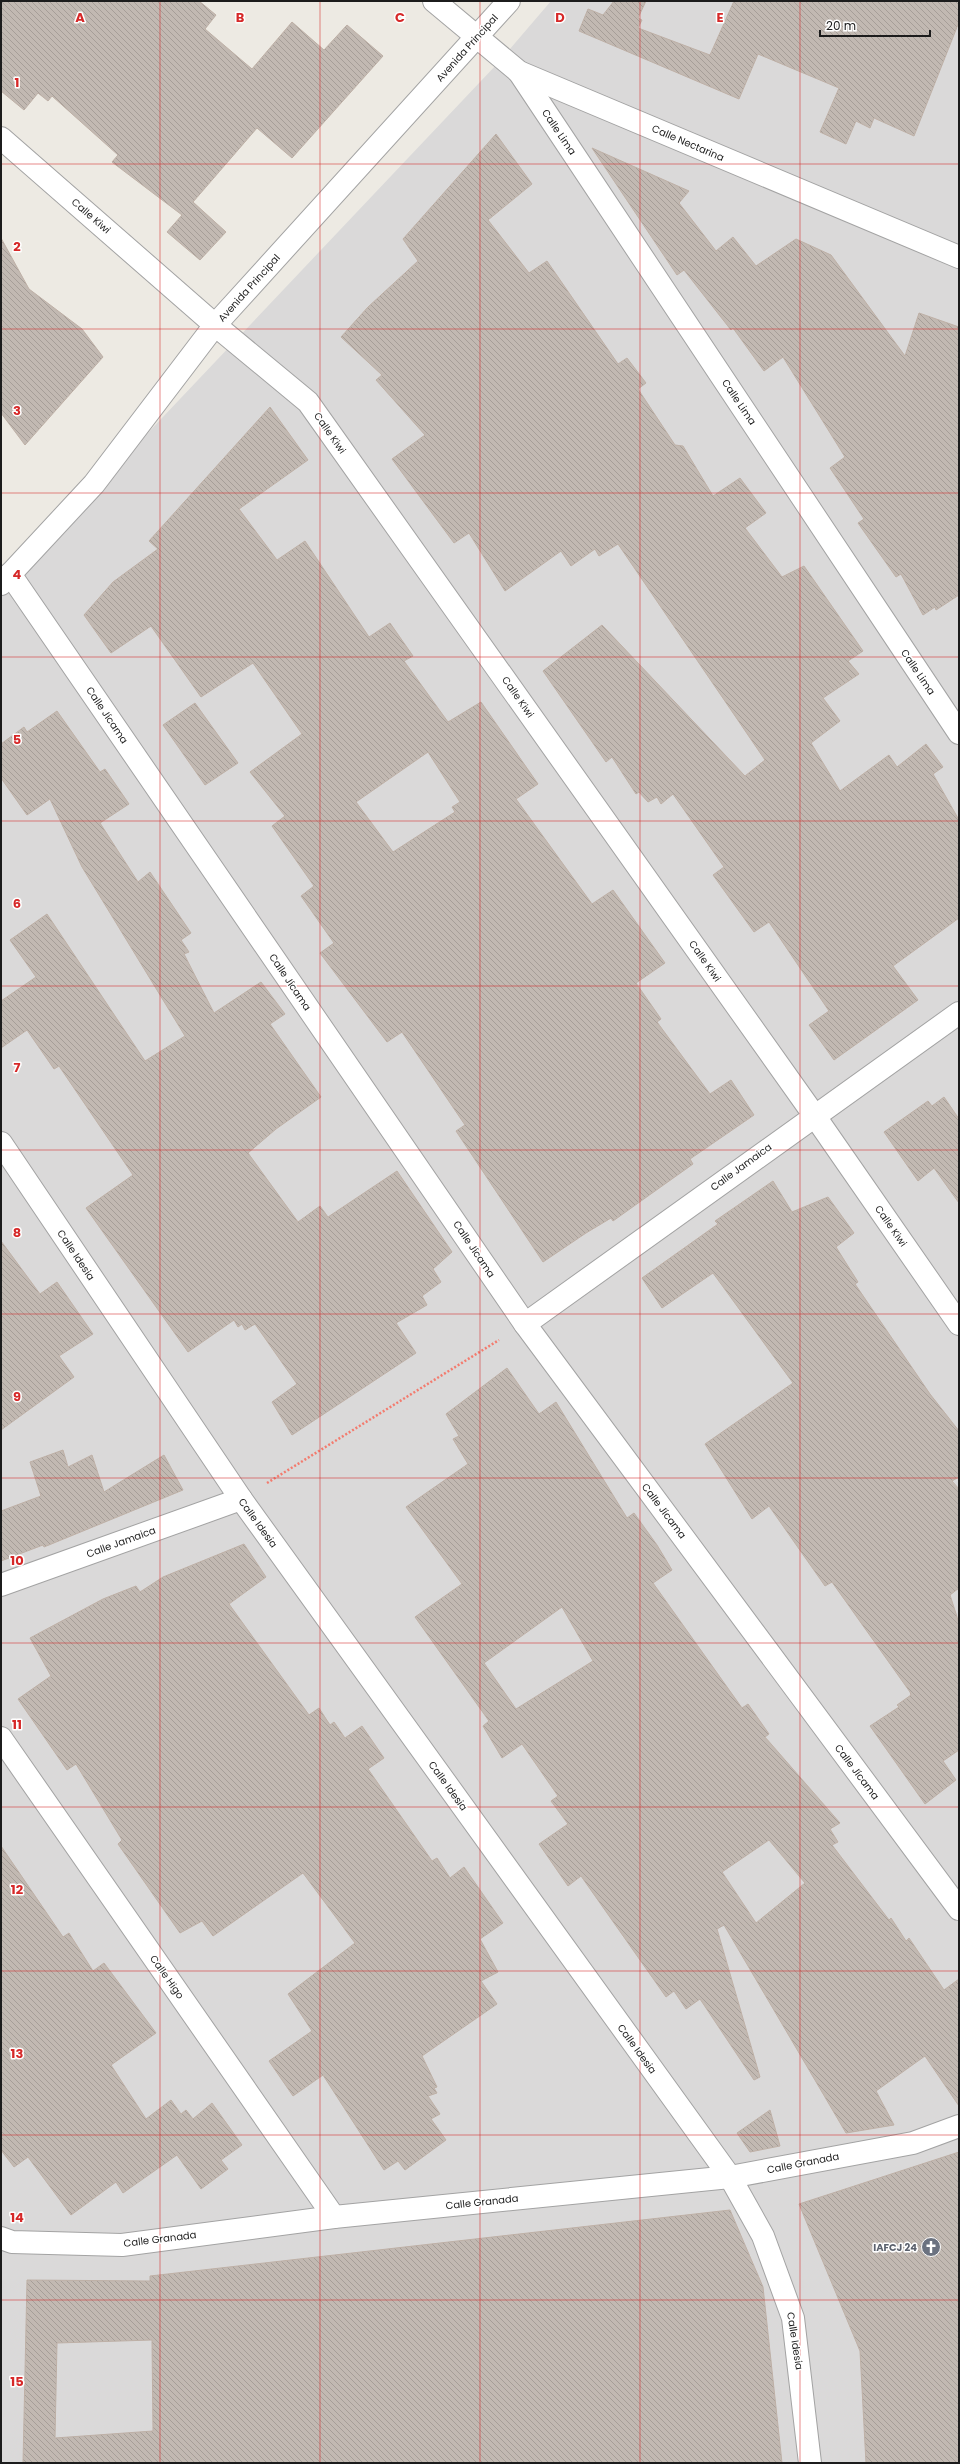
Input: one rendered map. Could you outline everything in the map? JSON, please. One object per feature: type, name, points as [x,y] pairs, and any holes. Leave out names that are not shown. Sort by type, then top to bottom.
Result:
[{"type":"street","name":"Calle Nectarina","points":[[434,1],[519,72],[959,257]]},
{"type":"street","name":"Avenida Principal","points":[[5,579],[94,484],[216,324],[509,1]]},
{"type":"street","name":"Calle Lima","points":[[519,72],[959,733]]},
{"type":"street","name":"Calle Kiwi","points":[[1,138],[308,402],[814,1115],[959,1324]]},
{"type":"street","name":"Calle Jícama","points":[[5,579],[525,1324],[959,1909]]},
{"type":"street","name":"Calle Jamaica","points":[[525,1324],[814,1115],[959,1013]]},
{"type":"street","name":"Calle Idesia","points":[[1,1143],[241,1499],[730,2177],[763,2236],[793,2318],[810,2463]]},
{"type":"street","name":"Calle Jamaica","points":[[1,1585],[241,1499]]},
{"type":"street","name":"Calle Higo","points":[[1,1738],[334,2217]]},
{"type":"street","name":"Calle Granada","points":[[1,2238],[12,2242],[122,2245],[334,2217],[730,2177],[913,2143],[959,2126]]},
{"type":"path","points":[[241,1499],[525,1324]]},
{"type":"shaded area","points":[[551,1],[959,1],[959,2463],[1,2463],[1,588],[498,63]]},
{"type":"building","points":[[1,1],[199,1],[216,15],[205,29],[252,69],[292,22],[324,50],[347,25],[383,56],[292,158],[257,128],[193,202],[226,232],[200,260],[167,232],[182,215],[112,162],[118,155],[52,96],[48,101],[38,93],[24,110],[1,91]]},
{"type":"building","points":[[614,1],[646,1],[638,18],[642,20],[638,28],[710,55],[734,1],[959,1],[959,22],[914,136],[874,118],[870,128],[856,121],[846,144],[820,132],[839,88],[758,54],[739,99],[579,31],[588,9],[603,15]]},
{"type":"building","points":[[496,134],[532,184],[488,220],[529,273],[547,261],[618,364],[627,358],[646,383],[638,389],[675,445],[683,446],[713,496],[740,478],[766,513],[745,528],[782,577],[804,566],[863,651],[848,661],[859,674],[823,698],[840,721],[811,743],[840,791],[889,755],[897,767],[926,744],[943,767],[933,774],[959,820],[959,918],[893,966],[918,1000],[834,1060],[809,1025],[829,1011],[769,922],[754,932],[713,875],[724,867],[673,794],[661,804],[657,797],[648,802],[639,792],[636,794],[612,757],[606,762],[543,671],[602,625],[745,776],[765,760],[618,544],[599,556],[595,549],[571,566],[561,551],[505,591],[469,533],[454,543],[392,459],[425,435],[376,380],[382,375],[341,337],[368,307],[418,261],[403,239]]},
{"type":"building","points":[[592,148],[689,191],[679,203],[716,251],[733,237],[756,266],[796,239],[831,255],[905,356],[919,313],[959,327],[959,595],[936,610],[935,607],[923,615],[901,574],[896,577],[858,523],[864,519],[830,468],[845,457],[783,357],[764,371],[733,328],[731,330],[684,270],[677,275]]},
{"type":"building","points":[[1,238],[29,289],[82,329],[103,357],[25,445],[1,413]]},
{"type":"building","points":[[270,407],[308,460],[239,509],[277,560],[305,541],[369,637],[390,623],[413,656],[404,661],[448,722],[481,702],[538,784],[516,799],[592,904],[613,890],[665,963],[636,983],[661,1019],[657,1022],[710,1094],[731,1080],[754,1115],[690,1159],[693,1164],[613,1221],[611,1218],[543,1262],[456,1131],[465,1125],[402,1032],[387,1042],[320,953],[334,943],[301,896],[314,886],[272,826],[285,816],[250,772],[302,734],[253,663],[201,697],[151,626],[111,653],[84,615],[113,582],[158,549],[149,541]],"holes":[[[428,752],[460,802],[452,807],[455,812],[393,852],[356,802]]]},
{"type":"building","points":[[195,703],[238,763],[205,785],[163,725]]},
{"type":"building","points":[[57,711],[100,772],[105,769],[129,804],[100,823],[138,882],[150,872],[191,933],[181,940],[189,952],[184,954],[214,1013],[261,982],[285,1014],[270,1024],[321,1097],[276,1129],[248,1153],[298,1222],[320,1206],[328,1217],[397,1171],[452,1252],[433,1269],[441,1282],[422,1296],[427,1305],[396,1323],[416,1353],[292,1435],[272,1402],[297,1384],[255,1324],[245,1330],[242,1324],[238,1327],[234,1320],[188,1352],[86,1208],[133,1175],[59,1066],[54,1069],[27,1030],[1,1048],[1,1001],[36,977],[10,940],[47,914],[145,1061],[185,1036],[82,867],[50,799],[27,815],[1,778],[1,744],[24,727],[27,732]]},
{"type":"building","points":[[944,1097],[959,1119],[959,1203],[934,1168],[918,1181],[884,1132],[928,1101],[932,1106]]},
{"type":"building","points":[[773,1181],[792,1212],[828,1197],[854,1233],[836,1247],[858,1282],[855,1284],[930,1394],[959,1431],[959,1477],[952,1481],[959,1489],[959,1588],[950,1595],[959,1623],[959,1750],[943,1761],[956,1780],[925,1804],[870,1726],[899,1707],[897,1705],[911,1695],[910,1692],[832,1582],[825,1586],[769,1506],[752,1519],[705,1444],[793,1383],[713,1273],[662,1308],[642,1278],[718,1224],[715,1221]]},
{"type":"building","points":[[1,1241],[40,1294],[57,1282],[93,1334],[59,1356],[74,1377],[1,1430]]},
{"type":"building","points":[[507,1368],[539,1414],[556,1402],[627,1518],[634,1513],[657,1545],[672,1570],[653,1583],[742,1708],[748,1704],[769,1734],[765,1737],[840,1823],[830,1829],[838,1842],[832,1845],[889,1920],[891,1918],[906,1941],[909,1938],[944,1990],[959,1979],[959,2106],[925,2056],[876,2091],[894,2125],[846,2133],[724,1925],[717,1929],[760,2077],[754,2080],[700,1999],[686,2009],[674,1991],[666,1997],[581,1876],[568,1886],[539,1844],[568,1824],[551,1801],[558,1796],[522,1744],[502,1758],[483,1726],[489,1721],[415,1617],[462,1584],[406,1507],[468,1464],[453,1439],[459,1436],[446,1414]],"holes":[[[562,1607],[593,1661],[516,1709],[484,1663]],[[769,1840],[805,1883],[756,1923],[722,1872]]]},
{"type":"building","points":[[63,1450],[68,1467],[92,1455],[104,1492],[164,1455],[183,1490],[44,1547],[43,1545],[1,1561],[1,1511],[41,1496],[30,1462]]},
{"type":"building","points":[[244,1544],[266,1577],[229,1604],[309,1715],[319,1708],[330,1725],[334,1722],[345,1738],[362,1726],[384,1758],[368,1769],[432,1861],[437,1858],[450,1878],[464,1867],[503,1923],[480,1939],[498,1972],[481,1981],[497,2004],[422,2056],[437,2087],[434,2088],[437,2093],[428,2096],[440,2114],[431,2119],[446,2140],[405,2170],[398,2161],[384,2170],[323,2075],[293,2096],[269,2061],[312,2031],[288,1994],[355,1943],[303,1873],[213,1936],[202,1921],[180,1933],[118,1844],[122,1840],[76,1764],[67,1770],[18,1699],[51,1676],[30,1638],[103,1599],[136,1586],[140,1592],[163,1577]]},
{"type":"building","points":[[1,1846],[63,1937],[69,1933],[93,1971],[104,1963],[156,2033],[111,2065],[146,2119],[171,2100],[181,2114],[186,2110],[193,2119],[212,2103],[242,2145],[221,2160],[228,2169],[201,2189],[177,2155],[123,2193],[116,2182],[71,2215],[28,2157],[14,2167],[1,2150]]},
{"type":"building","points":[[770,2110],[780,2146],[750,2152],[737,2133]]},
{"type":"building","points":[[959,2152],[959,2463],[866,2463],[860,2351],[799,2204]]},
{"type":"building","points":[[730,2210],[763,2287],[782,2463],[23,2463],[27,2280],[150,2281],[150,2276]],"holes":[[[152,2340],[153,2431],[55,2438],[57,2343]]]},
{"type":"place","name":"IAFCJ 24","points":[[931,2247]]}]
